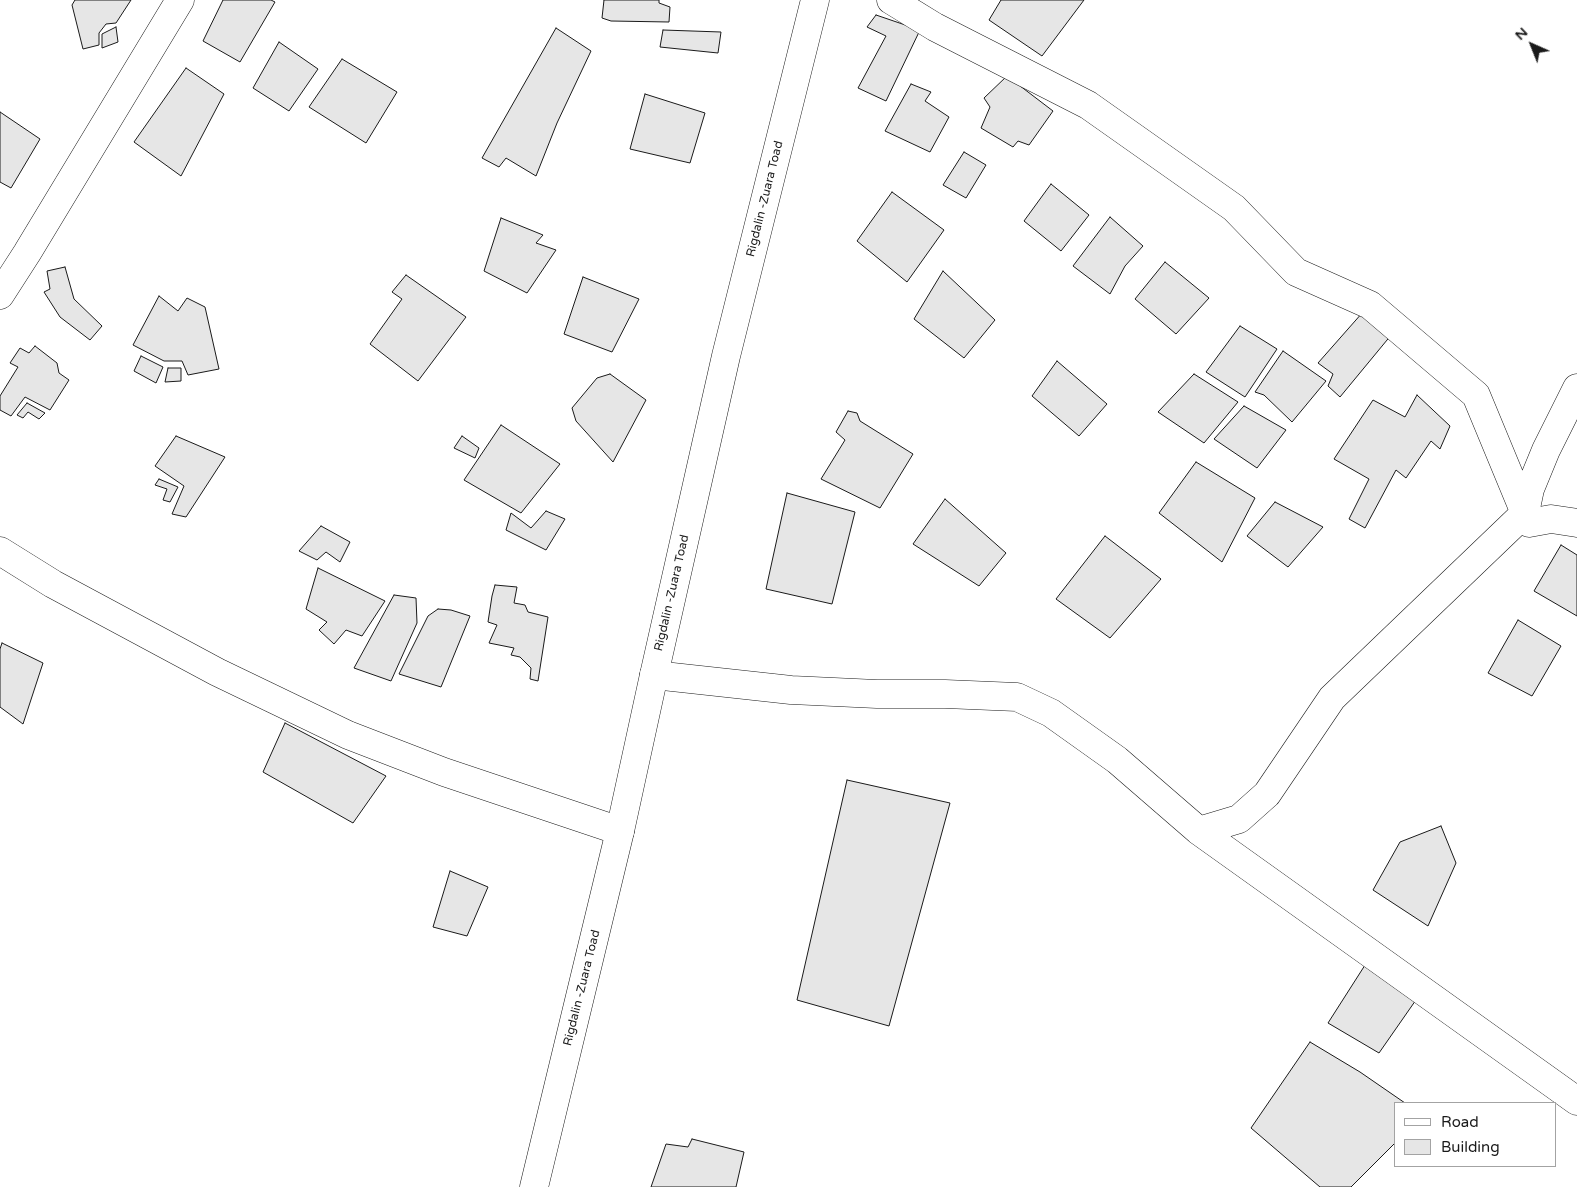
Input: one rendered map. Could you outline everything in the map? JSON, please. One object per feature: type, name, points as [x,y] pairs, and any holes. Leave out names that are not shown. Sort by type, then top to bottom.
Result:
[{"type":"street","points":[[0,295],[180,0]]},
{"type":"street","name":"Rigdalin -Zuara Toad","points":[[534,1187],[620,830],[726,356],[815,0]]},
{"type":"street","points":[[891,0],[935,27],[1088,104],[1234,208],[1296,272],[1370,305],[1476,395],[1529,523],[1551,519],[1577,524]]},
{"type":"street","points":[[1199,831],[1238,819],[1268,794],[1332,698],[1525,513],[1530,489],[1577,388]]},
{"type":"street","points":[[0,552],[52,584],[217,672],[348,735],[444,772],[620,830]]},
{"type":"street","points":[[654,675],[791,690],[1017,697],[1052,713],[1118,760],[1199,831],[1577,1101]]},
{"type":"building","points":[[75,0],[131,0],[116,23],[106,24],[99,33],[99,45],[83,49],[72,5]]},
{"type":"building","points":[[223,0],[271,0],[275,2],[240,62],[203,41]]},
{"type":"building","points":[[604,0],[659,0],[659,3],[670,7],[669,22],[611,21],[602,18]]},
{"type":"building","points":[[1001,0],[1084,0],[1042,56],[989,20]]},
{"type":"building","points":[[876,15],[920,30],[886,101],[858,88],[886,36],[867,27]]},
{"type":"building","points":[[116,27],[118,42],[102,48],[102,34]]},
{"type":"building","points":[[556,28],[591,51],[557,123],[536,176],[506,158],[499,167],[482,158]]},
{"type":"building","points":[[663,30],[721,32],[718,53],[660,47]]},
{"type":"building","points":[[279,42],[318,69],[289,111],[253,88]]},
{"type":"building","points":[[342,59],[397,92],[366,143],[309,107]]},
{"type":"building","points":[[186,68],[224,94],[181,176],[134,142]]},
{"type":"building","points":[[1007,76],[1053,111],[1029,145],[1018,141],[1013,147],[981,128],[990,107],[984,98]]},
{"type":"building","points":[[911,84],[931,92],[925,101],[949,117],[930,152],[885,131]]},
{"type":"building","points":[[645,94],[705,113],[690,163],[630,149]]},
{"type":"building","points":[[0,112],[40,139],[11,188],[0,182]]},
{"type":"building","points":[[964,152],[986,165],[966,198],[943,185]]},
{"type":"building","points":[[1051,184],[1089,215],[1061,251],[1024,221]]},
{"type":"building","points":[[892,192],[944,230],[907,282],[857,241]]},
{"type":"building","points":[[1110,217],[1143,246],[1125,266],[1110,294],[1073,266]]},
{"type":"building","points":[[501,218],[543,235],[536,243],[556,250],[527,293],[484,271]]},
{"type":"building","points":[[1165,262],[1209,298],[1176,334],[1135,299]]},
{"type":"building","points":[[65,267],[74,299],[102,326],[90,340],[60,317],[44,292],[50,289],[47,271]]},
{"type":"building","points":[[943,271],[995,320],[964,358],[914,319]]},
{"type":"building","points":[[406,275],[466,317],[418,381],[370,344],[402,299],[392,292]]},
{"type":"building","points":[[583,277],[639,299],[612,352],[564,334]]},
{"type":"building","points":[[159,296],[178,311],[187,298],[205,307],[219,369],[188,375],[182,361],[164,361],[133,345]]},
{"type":"building","points":[[1363,312],[1392,334],[1340,397],[1328,386],[1333,374],[1318,363]]},
{"type":"building","points":[[1240,326],[1277,349],[1245,397],[1206,372]]},
{"type":"building","points":[[35,346],[57,363],[59,373],[69,380],[50,410],[25,397],[11,416],[0,410],[0,396],[18,367],[10,363],[20,348],[29,353]]},
{"type":"building","points":[[1283,351],[1326,381],[1292,422],[1264,395],[1255,392]]},
{"type":"building","points":[[141,356],[163,367],[156,383],[134,371]]},
{"type":"building","points":[[1057,361],[1107,404],[1079,436],[1032,396]]},
{"type":"building","points":[[168,368],[181,368],[181,381],[165,382]]},
{"type":"building","points":[[610,374],[646,400],[613,462],[576,421],[572,408],[597,378]]},
{"type":"building","points":[[1194,374],[1238,402],[1204,443],[1158,412]]},
{"type":"building","points":[[1417,395],[1450,426],[1440,449],[1431,441],[1406,478],[1396,470],[1365,528],[1349,519],[1369,479],[1334,459],[1373,400],[1405,417]]},
{"type":"building","points":[[27,403],[45,413],[39,419],[28,412],[23,418],[17,415]]},
{"type":"building","points":[[1244,406],[1286,430],[1257,468],[1214,439]]},
{"type":"building","points":[[848,411],[857,413],[860,421],[913,454],[880,508],[821,479],[845,440],[836,432]]},
{"type":"building","points":[[501,425],[560,464],[521,513],[464,480]]},
{"type":"building","points":[[176,436],[225,457],[186,517],[172,514],[184,486],[155,466]]},
{"type":"building","points":[[462,436],[479,448],[475,458],[454,448]]},
{"type":"building","points":[[1196,462],[1255,498],[1222,562],[1159,513]]},
{"type":"building","points":[[159,479],[178,487],[170,502],[163,500],[167,489],[155,485]]},
{"type":"building","points":[[787,493],[855,512],[832,604],[766,589]]},
{"type":"building","points":[[945,499],[1006,553],[979,586],[913,544]]},
{"type":"building","points":[[1275,502],[1323,527],[1288,567],[1247,536]]},
{"type":"building","points":[[546,511],[565,519],[546,550],[506,530],[511,513],[531,528]]},
{"type":"building","points":[[321,526],[350,542],[340,562],[326,552],[317,560],[299,551]]},
{"type":"building","points":[[1105,536],[1161,579],[1110,638],[1056,599]]},
{"type":"building","points":[[1561,545],[1577,555],[1577,616],[1534,591]]},
{"type":"building","points":[[318,568],[385,601],[362,636],[346,630],[334,644],[319,630],[327,622],[306,609]]},
{"type":"building","points":[[495,585],[517,587],[514,603],[525,605],[528,612],[548,617],[538,681],[530,679],[531,668],[520,657],[511,655],[514,648],[489,643],[497,625],[488,622]]},
{"type":"building","points":[[394,595],[416,598],[417,623],[391,681],[354,668]]},
{"type":"building","points":[[438,609],[451,610],[470,616],[441,687],[399,674],[428,616]]},
{"type":"building","points":[[1518,620],[1561,646],[1532,696],[1488,673]]},
{"type":"building","points":[[2,643],[43,663],[23,724],[0,707],[0,649]]},
{"type":"building","points":[[285,723],[386,776],[353,823],[263,772]]},
{"type":"building","points":[[847,780],[950,803],[889,1026],[797,1000]]},
{"type":"building","points":[[1441,826],[1456,863],[1428,926],[1373,890],[1400,842]]},
{"type":"building","points":[[450,871],[488,887],[467,936],[433,927]]},
{"type":"building","points":[[1367,962],[1418,997],[1379,1053],[1328,1023]]},
{"type":"building","points":[[1310,1042],[1360,1072],[1404,1102],[1394,1102],[1394,1144],[1351,1187],[1320,1187],[1251,1128]]},
{"type":"building","points":[[692,1139],[744,1152],[736,1187],[651,1187],[666,1144],[688,1147]]}]
